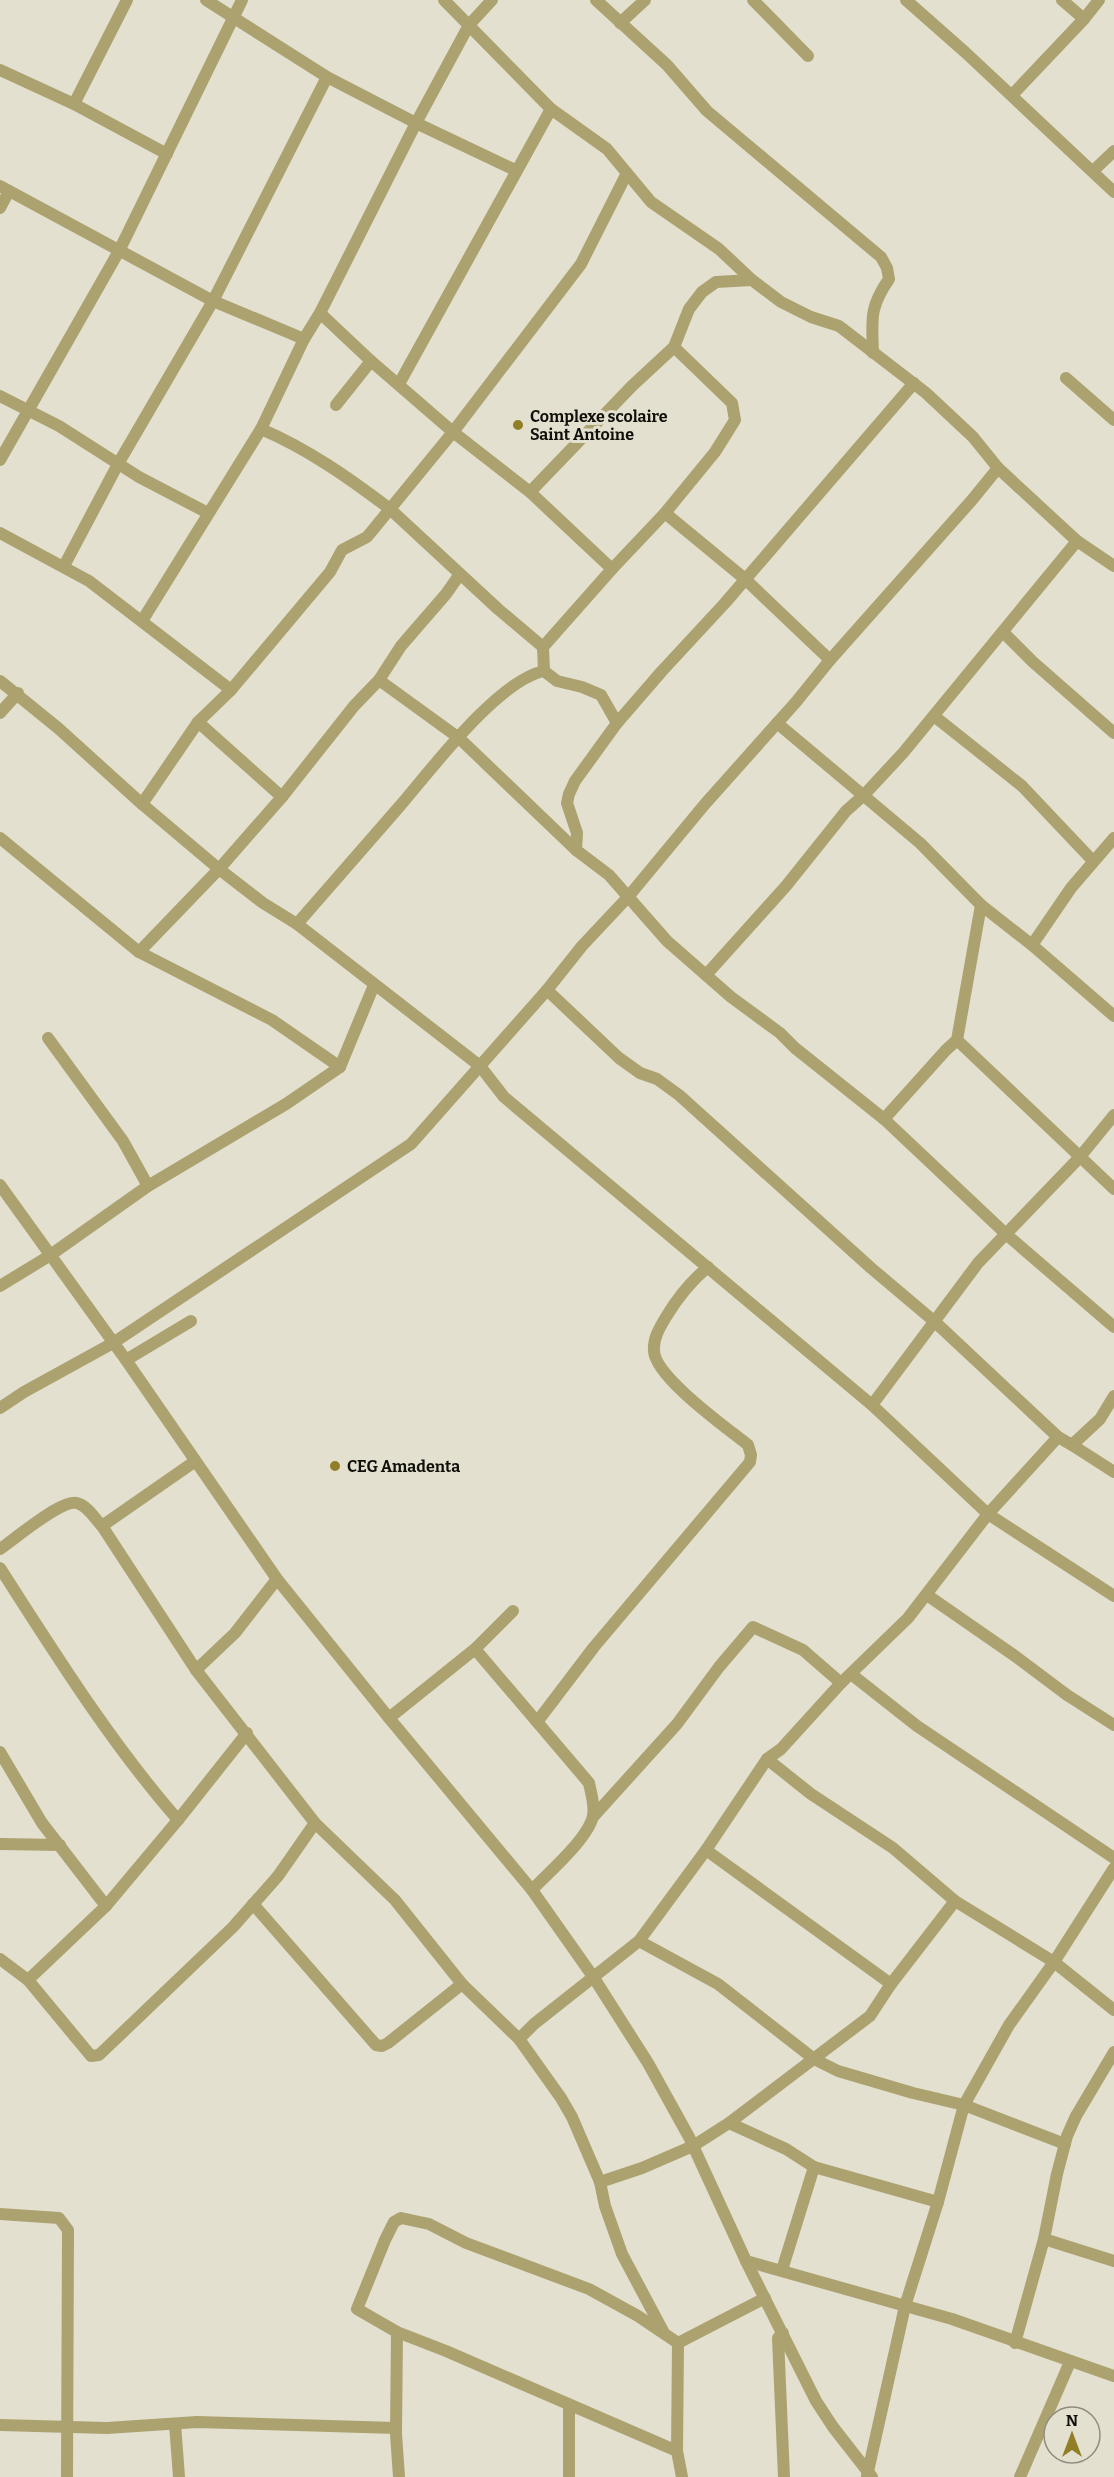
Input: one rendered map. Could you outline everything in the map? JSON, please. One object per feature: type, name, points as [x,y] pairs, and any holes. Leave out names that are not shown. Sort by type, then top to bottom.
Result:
[{"type":"street","points":[[74,104],[127,0]]},
{"type":"street","points":[[206,0],[327,77],[515,170]]},
{"type":"street","points":[[0,460],[119,251],[242,0]]},
{"type":"street","points":[[444,0],[551,109],[607,149],[626,175],[651,202],[719,249],[752,280],[781,302],[810,317],[839,326],[914,383],[973,437],[998,468],[1077,541],[1114,566]]},
{"type":"street","points":[[142,621],[261,429],[304,339],[320,313],[416,123],[469,25],[492,0]]},
{"type":"street","points":[[596,0],[667,66],[707,111],[881,258],[887,268],[889,279],[876,297],[872,312],[873,352]]},
{"type":"street","points":[[620,23],[645,0]]},
{"type":"street","points":[[753,0],[808,56]]},
{"type":"street","points":[[906,0],[1012,95],[1114,192]]},
{"type":"street","points":[[1062,0],[1084,20]]},
{"type":"street","points":[[1012,95],[1084,20],[1099,0]]},
{"type":"street","points":[[0,70],[74,104],[167,154]]},
{"type":"street","points":[[64,566],[118,464],[213,301],[327,77]]},
{"type":"street","points":[[399,384],[426,332],[462,273],[515,170],[551,109]]},
{"type":"street","points":[[1093,171],[1114,151]]},
{"type":"street","points":[[142,804],[198,722],[231,690],[330,572],[342,550],[367,537],[453,432],[581,264],[626,175]]},
{"type":"street","points":[[0,208],[4,188],[213,301],[304,339]]},
{"type":"street","points":[[530,492],[615,402],[674,347],[689,309],[702,292],[716,282],[752,280]]},
{"type":"street","points":[[320,313],[371,362],[453,432],[530,492],[612,569]]},
{"type":"street","points":[[544,671],[543,647],[665,513],[715,452],[735,420],[732,403],[674,347]]},
{"type":"street","points":[[336,405],[371,362]]},
{"type":"street","points":[[1066,378],[1114,420]]},
{"type":"street","points":[[576,850],[577,832],[567,803],[575,781],[617,723],[914,383]]},
{"type":"street","points":[[0,396],[59,426],[118,464],[208,513]]},
{"type":"street","points":[[261,429],[311,453],[390,509],[543,647]]},
{"type":"street","points":[[0,1408],[24,1392],[113,1343],[411,1144],[547,990],[582,946],[628,897],[705,804],[998,468]]},
{"type":"street","points":[[665,513],[745,579],[830,660]]},
{"type":"street","points":[[0,533],[89,580],[231,690]]},
{"type":"street","points":[[706,975],[786,886],[846,811],[903,753],[1077,541]]},
{"type":"street","points":[[139,952],[219,869],[282,797],[354,706],[379,680],[401,646],[446,594],[460,574]]},
{"type":"street","points":[[1003,632],[1033,662],[1114,733]]},
{"type":"street","points":[[544,671],[557,681],[582,687],[601,695],[617,723]]},
{"type":"street","points":[[297,924],[459,738],[489,707],[519,682],[544,671]]},
{"type":"street","points":[[379,680],[459,738],[576,850],[609,875],[653,928],[706,975],[884,1119],[1007,1235],[1114,1327]]},
{"type":"street","points":[[0,681],[18,693],[142,804],[219,869],[263,903],[297,924],[480,1066],[504,1097],[872,1405],[988,1514],[1114,1596]]},
{"type":"street","points":[[0,713],[18,693]]},
{"type":"street","points":[[934,716],[1022,786],[1094,861]]},
{"type":"street","points":[[198,722],[282,797]]},
{"type":"street","points":[[777,723],[920,843],[981,905],[1032,945],[1109,1012],[1114,997]]},
{"type":"street","points":[[0,838],[139,952],[273,1020],[340,1067]]},
{"type":"street","points":[[1032,945],[1071,888],[1114,838]]},
{"type":"street","points":[[884,1119],[957,1040],[981,905]]},
{"type":"street","points":[[0,1286],[50,1256],[148,1186],[286,1104],[340,1067],[374,985]]},
{"type":"street","points":[[547,990],[619,1058],[640,1073],[657,1079],[679,1095],[871,1268],[935,1322],[1058,1437],[1114,1472]]},
{"type":"street","points":[[48,1038],[123,1141],[148,1186]]},
{"type":"street","points":[[957,1040],[1114,1189]]},
{"type":"street","points":[[872,1405],[978,1263],[1079,1158],[1114,1115]]},
{"type":"street","points":[[0,1185],[126,1360],[194,1462],[277,1579],[532,1890],[594,1978],[648,2063],[693,2146],[746,2261],[816,2401],[869,2475]]},
{"type":"street","points":[[537,1722],[594,1647],[750,1462],[751,1455],[748,1445],[671,1381],[659,1368],[654,1352],[657,1333],[673,1306],[689,1283],[708,1267]]},
{"type":"street","points":[[126,1360],[191,1321]]},
{"type":"street","points":[[1072,1445],[1100,1419],[1114,1396]]},
{"type":"street","points":[[519,2039],[534,2024],[639,1941],[706,1850],[767,1759],[781,1749],[841,1683],[891,1636],[927,1595],[988,1514],[1058,1437]]},
{"type":"street","points":[[102,1526],[194,1462]]},
{"type":"street","points":[[0,1549],[63,1505],[76,1503],[82,1506],[102,1526],[196,1670],[315,1823],[395,1900],[462,1984],[519,2039],[572,2117],[600,2182],[605,2206],[622,2253],[663,2331]]},
{"type":"street","points":[[0,1568],[91,1708],[143,1780],[178,1820]]},
{"type":"street","points":[[196,1670],[235,1633],[277,1579]]},
{"type":"street","points":[[927,1595],[1015,1656],[1066,1695],[1114,1725]]},
{"type":"street","points":[[389,1718],[475,1649],[513,1611]]},
{"type":"street","points":[[532,1890],[580,1838],[593,1817],[677,1724],[719,1667],[753,1627],[802,1650],[841,1683]]},
{"type":"street","points":[[475,1649],[589,1783],[593,1799],[593,1817]]},
{"type":"street","points":[[851,1674],[878,1698],[934,1738],[1114,1858]]},
{"type":"street","points":[[28,1980],[106,1906],[178,1820],[246,1733]]},
{"type":"street","points":[[0,1752],[42,1823],[106,1906]]},
{"type":"street","points":[[767,1759],[812,1794],[893,1848],[956,1901],[1054,1962],[1114,2010]]},
{"type":"street","points":[[0,1959],[28,1980],[91,2056],[99,2055],[233,1928],[278,1876],[315,1823]]},
{"type":"street","points":[[0,1844],[60,1845]]},
{"type":"street","points":[[706,1850],[891,1984]]},
{"type":"street","points":[[869,2475],[905,2306],[938,2202],[964,2105],[1009,2025],[1054,1962],[1114,1868]]},
{"type":"street","points":[[600,2182],[693,2146],[729,2123],[870,2016],[891,1984],[956,1901]]},
{"type":"street","points":[[253,1904],[376,2045],[382,2046],[388,2043],[462,1984]]},
{"type":"street","points":[[639,1941],[718,1984],[814,2059],[860,2079],[964,2105],[1065,2144]]},
{"type":"street","points":[[1015,2343],[1044,2239],[1065,2144],[1076,2116],[1114,2052]]},
{"type":"street","points":[[729,2123],[786,2149],[814,2167],[938,2202]]},
{"type":"street","points":[[782,2270],[814,2167]]},
{"type":"street","points":[[0,2214],[59,2218],[68,2230],[67,2477]]},
{"type":"street","points":[[677,2451],[397,2332],[357,2309],[385,2240],[394,2222],[401,2218],[429,2224],[466,2243],[589,2289],[663,2331],[678,2343]]},
{"type":"street","points":[[1044,2239],[1114,2261]]},
{"type":"street","points":[[746,2261],[952,2319],[1114,2376]]},
{"type":"street","points":[[678,2343],[765,2298]]},
{"type":"street","points":[[397,2332],[396,2428],[399,2477]]},
{"type":"street","points":[[783,2333],[778,2338],[784,2477]]},
{"type":"street","points":[[678,2343],[677,2451],[682,2477]]},
{"type":"street","points":[[1020,2477],[1070,2362]]},
{"type":"street","points":[[569,2405],[569,2477]]},
{"type":"street","points":[[0,2424],[107,2428],[197,2422],[396,2428]]},
{"type":"street","points":[[175,2424],[179,2477]]},
{"type":"place","name":"Complexe scolaire Saint Antoine","points":[[518,425]]},
{"type":"place","name":"CEG Amadenta","points":[[335,1466]]}]
